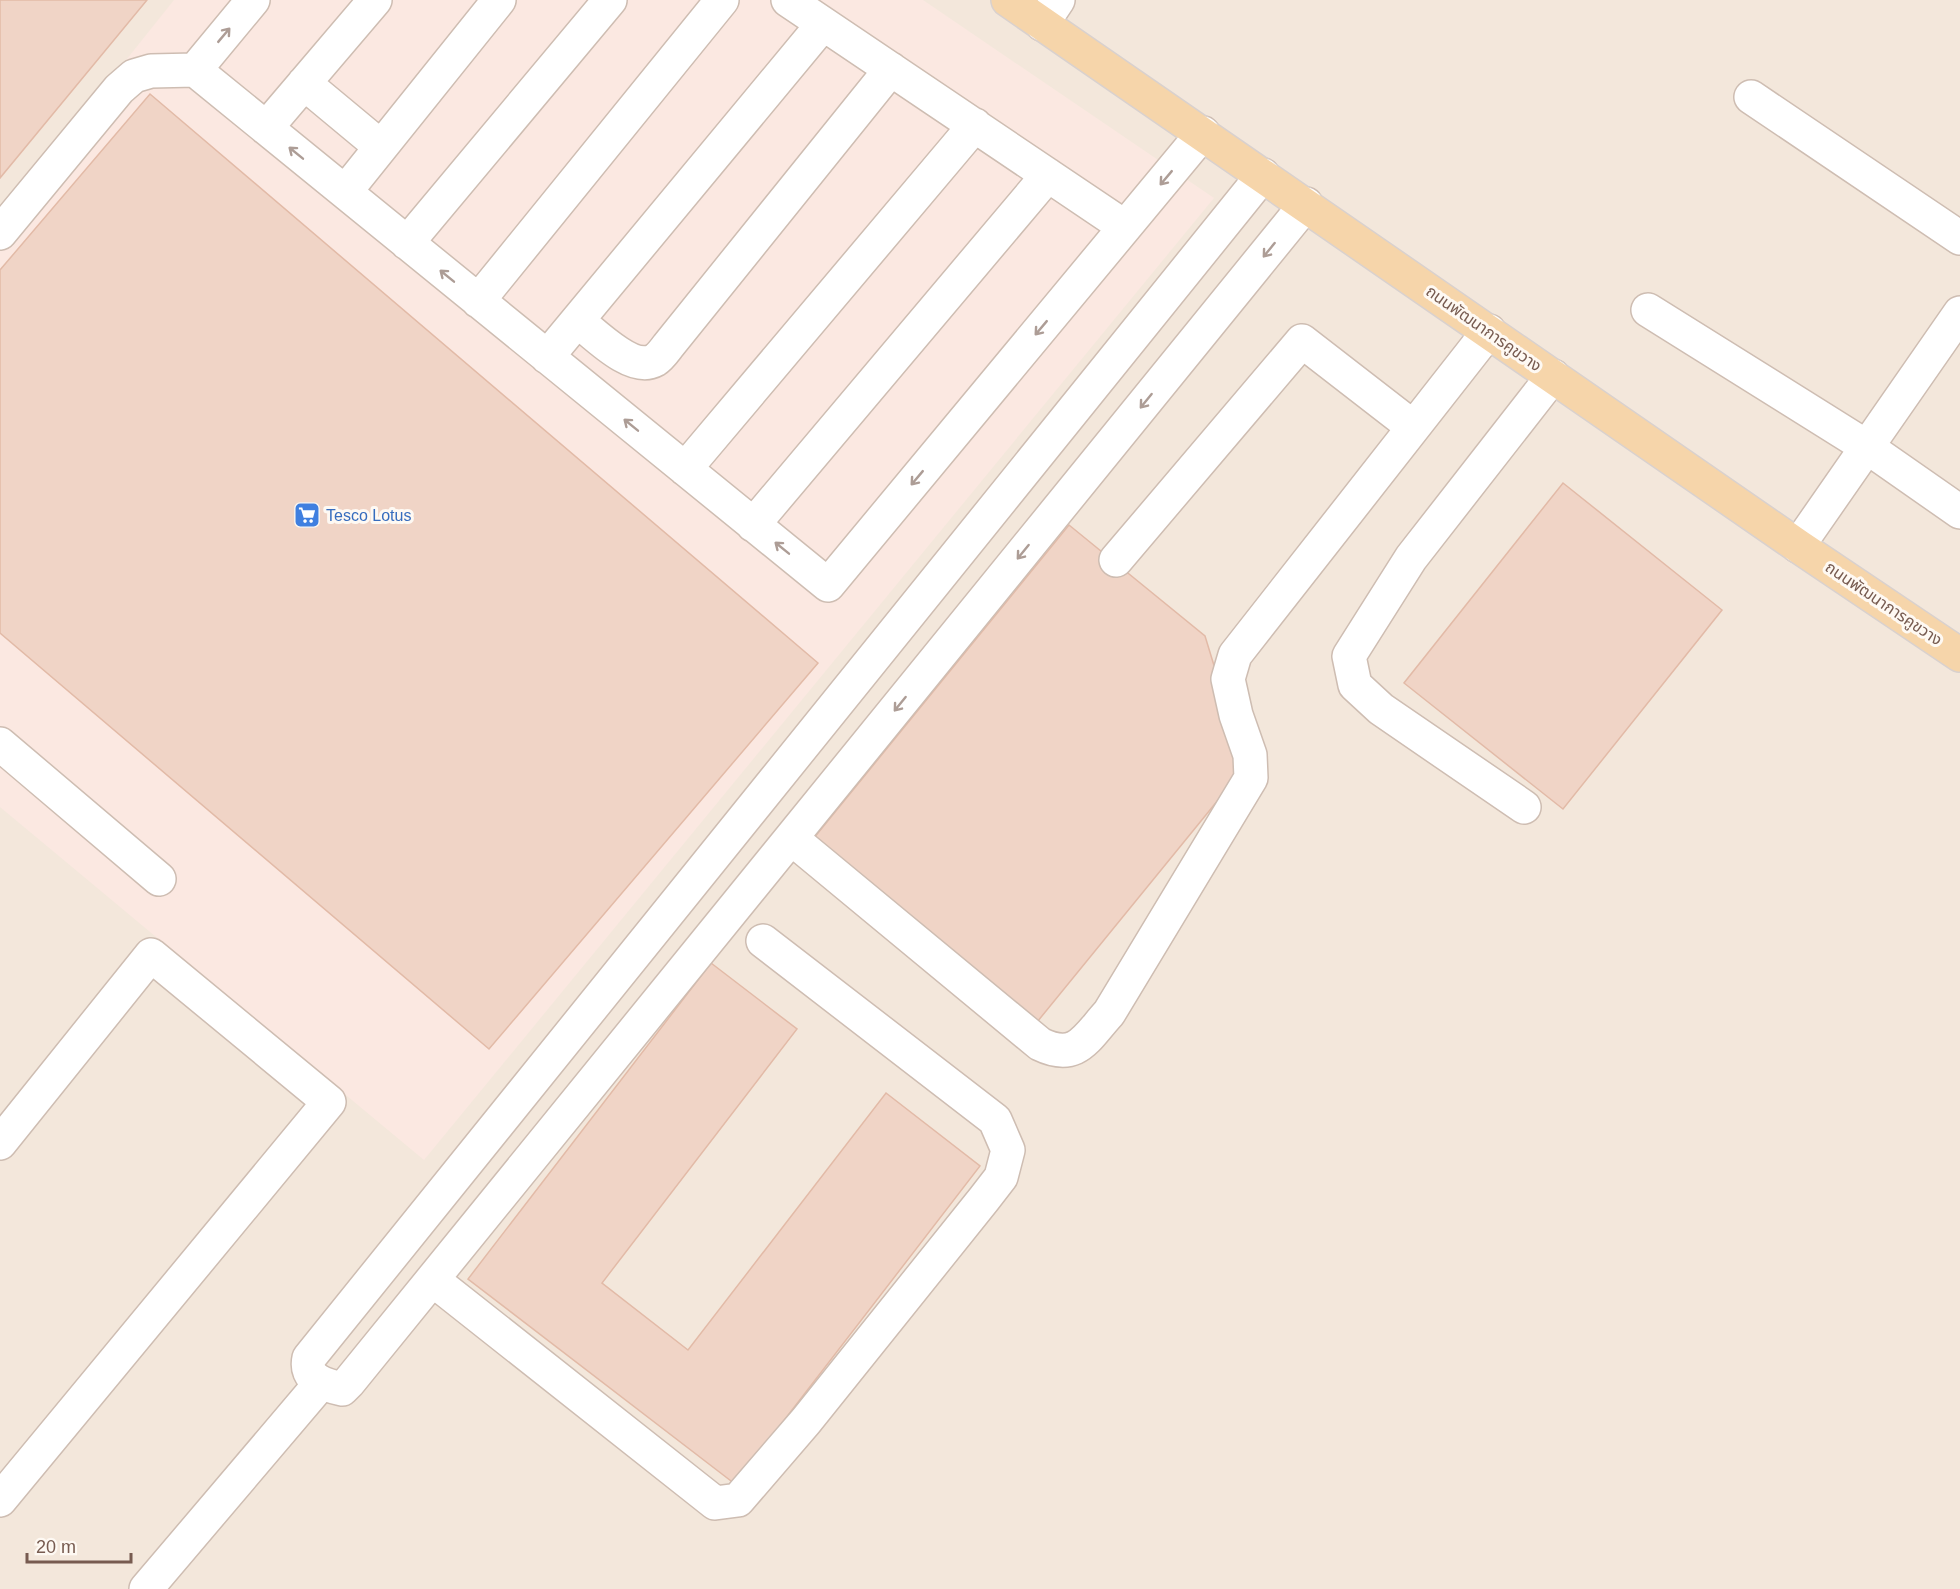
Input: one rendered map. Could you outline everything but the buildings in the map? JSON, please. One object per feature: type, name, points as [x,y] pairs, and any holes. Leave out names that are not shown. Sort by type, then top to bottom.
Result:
[{"type":"main road","name":"ถนนพัฒนาการคูขวาง","points":[[1008,0],[1050,12],[1203,134],[1798,546],[1960,655]]},
{"type":"street","points":[[195,70],[253,0]]},
{"type":"street","points":[[266,128],[375,0]]},
{"type":"street","points":[[345,192],[499,0]]},
{"type":"street","points":[[407,243],[610,0]]},
{"type":"street","points":[[478,301],[722,0]]},
{"type":"street","points":[[788,0],[1125,227]]},
{"type":"street","points":[[548,357],[824,24]]},
{"type":"street","points":[[578,321],[629,360],[641,363],[655,360],[891,69]]},
{"type":"street","points":[[0,233],[119,89],[134,76],[151,71],[195,70],[828,585],[1203,134]]},
{"type":"street","points":[[303,83],[381,147]]},
{"type":"street","points":[[1751,98],[1960,238]]},
{"type":"street","points":[[685,469],[975,125]]},
{"type":"street","points":[[753,525],[1048,175]]},
{"type":"street","points":[[1263,175],[309,1358],[307,1365],[310,1375],[321,1384],[342,1389],[349,1382],[1306,204]]},
{"type":"street","points":[[1648,310],[1867,447],[1960,512]]},
{"type":"street","points":[[1798,546],[1960,313]]},
{"type":"street","points":[[791,838],[1040,1044],[1051,1049],[1071,1051],[1109,1013],[1251,778],[1251,755],[1236,715],[1228,679],[1234,655],[1489,331]]},
{"type":"street","points":[[1116,560],[1302,340],[1413,428]]},
{"type":"street","points":[[1524,807],[1381,709],[1355,686],[1349,656],[1411,558],[1553,376]]},
{"type":"street","points":[[0,744],[159,879]]},
{"type":"street","points":[[433,1280],[715,1503],[738,1500],[806,1421],[984,1199],[1001,1176],[1008,1150],[995,1120],[763,941]]},
{"type":"street","points":[[0,1143],[152,955],[329,1102],[0,1500]]},
{"type":"street","points":[[579,1023],[616,1053]]},
{"type":"street","points":[[146,1589],[321,1384]]},
{"type":"shaded area","points":[[0,0],[1960,0],[1960,1589],[0,1589]]},
{"type":"shaded area","points":[[174,0],[923,0],[1214,198],[424,1160],[0,807],[0,218]]},
{"type":"place","name":"Tesco Lotus","points":[[307,515]]}]
